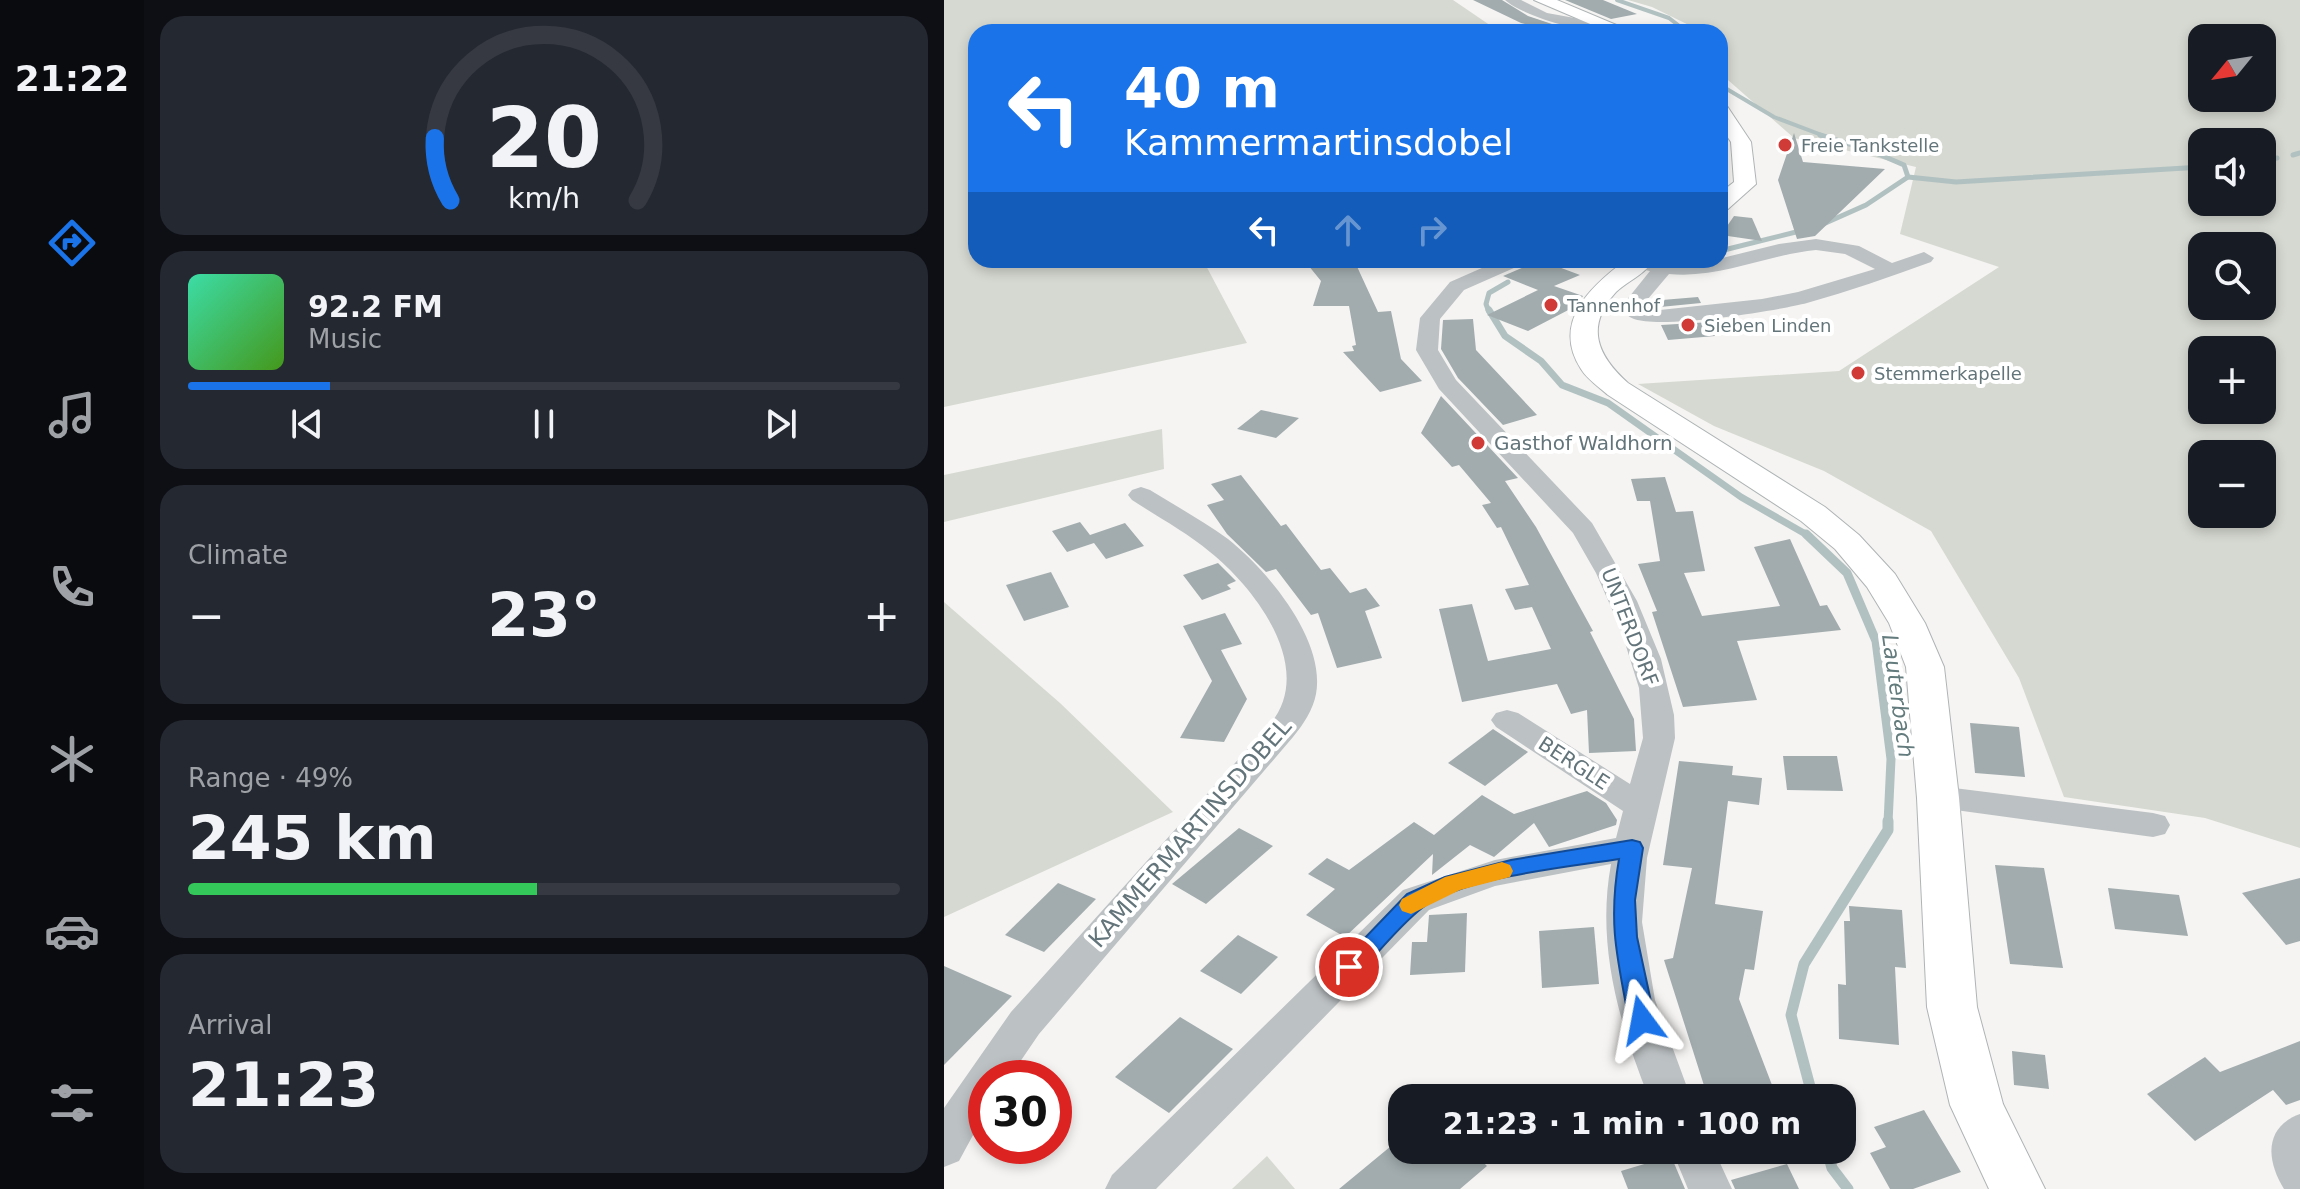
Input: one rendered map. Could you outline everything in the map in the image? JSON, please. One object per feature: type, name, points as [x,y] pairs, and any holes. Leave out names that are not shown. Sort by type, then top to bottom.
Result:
[{"type":"main road","points":[[1542,0],[1603,24]]},
{"type":"main road","points":[[1728,122],[1741,142],[1745,184],[1728,198]]},
{"type":"main road","points":[[1639,268],[1608,286],[1591,307],[1583,332],[1593,366],[1618,389],[1813,514],[1847,542],[1882,582],[1907,623],[1925,667],[1938,798],[1952,1007],[1977,1105],[2017,1189]]},
{"type":"street","points":[[1511,0],[1543,16],[1585,24]]},
{"type":"street","points":[[1728,263],[1792,248],[1829,245],[1852,249],[1891,270]]},
{"type":"street","points":[[1646,268],[1631,307],[1639,314],[1660,316],[1801,298],[1924,258]]},
{"type":"street","name":"UNTERDORF","points":[[1498,268],[1457,286],[1430,318],[1427,350],[1447,384],[1583,529],[1609,572],[1645,659],[1657,700],[1659,738],[1641,807],[1623,900],[1625,937],[1640,1012],[1664,1084]]},
{"type":"street","name":"KAMMERMARTINSDOBEL","points":[[944,1148],[971,1099],[1025,1023],[1270,744],[1294,714],[1303,687],[1297,645],[1265,594],[1229,554],[1141,495]]},
{"type":"street","name":"BERGLE","points":[[1507,720],[1641,807]]},
{"type":"street","points":[[1938,798],[2153,825]]},
{"type":"street","points":[[1127,1189],[1416,900],[1453,883],[1511,869],[1632,848]]},
{"type":"street","points":[[2300,1132],[2293,1140],[2294,1167],[2300,1176]]},
{"type":"street","points":[[1699,1164],[1710,1189]]},
{"type":"shaded area","points":[[944,0],[1453,0],[1488,24],[968,24],[968,268],[1207,268],[1247,343],[944,407]]},
{"type":"shaded area","points":[[1628,0],[2300,0],[2300,848],[2205,818],[2064,797],[2019,678],[1931,531],[1824,471],[1714,426],[1638,384],[1839,371],[1999,267],[1900,234],[1916,167],[1794,138],[1728,80],[1728,24],[1687,24],[1652,7]]},
{"type":"shaded area","points":[[1162,429],[1164,469],[944,522],[944,475]]},
{"type":"shaded area","points":[[944,602],[1060,703],[1173,812],[944,917]]},
{"type":"shaded area","points":[[1267,1156],[1295,1189],[1232,1189]]},
{"type":"building","points":[[1473,0],[1502,0],[1528,16],[1552,24],[1521,23]]},
{"type":"building","points":[[1565,0],[1603,0],[1637,14],[1611,19]]},
{"type":"building","points":[[1794,133],[1803,162],[1885,169],[1815,236],[1797,239],[1778,180]]},
{"type":"building","points":[[1734,216],[1752,218],[1762,241],[1728,236],[1728,225]]},
{"type":"building","points":[[1310,268],[1358,268],[1378,312],[1391,311],[1401,359],[1422,381],[1380,392],[1343,352],[1354,351],[1352,346],[1356,345],[1349,306],[1313,306],[1321,281]]},
{"type":"building","points":[[1522,268],[1561,268],[1580,275],[1554,286],[1583,296],[1576,306],[1528,331],[1487,315],[1538,290],[1503,276]]},
{"type":"building","points":[[1698,297],[1701,303],[1660,307],[1652,305],[1650,301]]},
{"type":"building","points":[[1473,319],[1476,350],[1537,415],[1503,425],[1458,378],[1441,349],[1443,320]]},
{"type":"building","points":[[1711,322],[1715,336],[1668,340],[1661,325]]},
{"type":"building","points":[[1441,396],[1518,478],[1505,481],[1536,527],[1593,631],[1590,632],[1634,719],[1636,751],[1589,753],[1587,710],[1571,714],[1557,684],[1462,702],[1439,609],[1472,604],[1488,661],[1551,649],[1532,607],[1515,610],[1505,589],[1529,585],[1501,527],[1497,528],[1482,505],[1491,503],[1459,465],[1452,467],[1421,433]]},
{"type":"building","points":[[1261,410],[1299,418],[1276,438],[1237,429]]},
{"type":"building","points":[[1241,475],[1281,526],[1286,524],[1321,570],[1330,568],[1350,593],[1366,588],[1380,606],[1365,611],[1382,658],[1337,668],[1318,613],[1311,615],[1276,569],[1266,572],[1227,534],[1207,505],[1224,500],[1211,484]]},
{"type":"building","points":[[1665,477],[1676,512],[1693,511],[1705,571],[1684,573],[1702,616],[1780,606],[1754,547],[1790,539],[1820,606],[1827,605],[1841,630],[1737,641],[1757,700],[1683,707],[1652,612],[1657,611],[1638,564],[1660,561],[1650,501],[1637,501],[1631,479]]},
{"type":"building","points":[[1080,522],[1090,535],[1125,523],[1144,546],[1106,559],[1094,543],[1067,552],[1052,531]]},
{"type":"building","points":[[1218,563],[1236,581],[1227,585],[1231,589],[1202,600],[1183,575]]},
{"type":"building","points":[[1051,572],[1069,607],[1024,621],[1006,585]]},
{"type":"building","points":[[1225,613],[1242,644],[1221,650],[1247,699],[1224,742],[1180,738],[1212,681],[1183,626]]},
{"type":"building","points":[[1970,723],[2019,727],[2025,777],[1975,773]]},
{"type":"building","points":[[1493,729],[1528,752],[1485,786],[1448,763]]},
{"type":"building","points":[[1783,756],[1837,756],[1843,791],[1787,790]]},
{"type":"building","points":[[1679,761],[1733,766],[1732,775],[1762,778],[1759,805],[1728,801],[1715,904],[1763,911],[1754,970],[1745,969],[1739,999],[1772,1084],[1704,1084],[1664,960],[1673,958],[1692,868],[1663,865]]},
{"type":"building","points":[[1587,791],[1606,803],[1617,820],[1616,825],[1549,847],[1534,823],[1494,857],[1470,845],[1432,875],[1433,854],[1345,937],[1306,915],[1335,889],[1308,874],[1327,858],[1349,870],[1414,822],[1434,835],[1482,795],[1514,814]]},
{"type":"building","points":[[1239,828],[1273,846],[1206,904],[1172,884]]},
{"type":"building","points":[[1995,865],[2044,868],[2063,968],[2010,964]]},
{"type":"building","points":[[2300,878],[2300,941],[2286,945],[2242,893]]},
{"type":"building","points":[[1058,883],[1096,899],[1044,952],[1005,935]]},
{"type":"building","points":[[2108,888],[2179,895],[2188,936],[2115,929]]},
{"type":"building","points":[[1849,906],[1902,910],[1906,968],[1895,967],[1899,1045],[1839,1039],[1838,984],[1846,985],[1844,921],[1850,921]]},
{"type":"building","points":[[1467,913],[1465,972],[1410,975],[1412,942],[1427,942],[1429,915]]},
{"type":"building","points":[[1594,927],[1599,984],[1542,988],[1539,931]]},
{"type":"building","points":[[1238,935],[1278,957],[1241,994],[1200,971]]},
{"type":"building","points":[[944,966],[1012,996],[944,1065]]},
{"type":"building","points":[[1180,1017],[1233,1049],[1169,1113],[1115,1077]]},
{"type":"building","points":[[2300,1041],[2300,1100],[2286,1105],[2273,1090],[2195,1141],[2147,1094],[2205,1057],[2220,1072]]},
{"type":"building","points":[[2012,1051],[2045,1055],[2049,1089],[2014,1085]]},
{"type":"building","points":[[1924,1110],[1961,1172],[1913,1189],[1890,1189],[1870,1153],[1886,1147],[1874,1127]]},
{"type":"building","points":[[1388,1149],[1388,1164],[1487,1166],[1460,1189],[1339,1189]]},
{"type":"building","points":[[1644,1164],[1674,1164],[1685,1189],[1628,1189],[1621,1171]]},
{"type":"building","points":[[1787,1164],[1799,1189],[1735,1189],[1731,1180]]},
{"type":"waterway","name":"Lauterbach","points":[[1617,0],[1669,18],[1677,24]]},
{"type":"waterway","name":"Lauterbach","points":[[1728,90],[1774,117],[1827,137]]},
{"type":"waterway","name":"Lauterbach","points":[[1820,135],[1904,165],[1908,177]]},
{"type":"waterway","points":[[2293,155],[2300,153]]},
{"type":"waterway","points":[[1908,177],[1956,182],[2188,168]]},
{"type":"waterway","name":"Lauterbach","points":[[1821,225],[1866,205],[1908,177]]},
{"type":"waterway","name":"Lauterbach","points":[[1728,249],[1804,230]]},
{"type":"waterway","name":"Lauterbach","points":[[1489,312],[1486,304],[1489,293],[1508,282]]},
{"type":"waterway","name":"Lauterbach","points":[[1489,310],[1505,336],[1541,361],[1562,385],[1608,403],[1741,497],[1807,535]]},
{"type":"waterway","name":"Lauterbach","points":[[1807,535],[1847,573],[1876,641],[1891,759],[1888,823]]},
{"type":"waterway","name":"Lauterbach","points":[[1809,1084],[1791,1015],[1804,964],[1888,830],[1888,823]]},
{"type":"waterway","name":"Lauterbach","points":[[1831,1164],[1848,1189]]},
{"type":"slow traffic","points":[[1411,905],[1453,883],[1502,871]]},
{"type":"place","name":"Freie Tankstelle","points":[[1785,145]]},
{"type":"place","name":"Tannenhof","points":[[1551,305]]},
{"type":"place","name":"Sieben Linden","points":[[1688,325]]},
{"type":"place","name":"Stemmerkapelle","points":[[1858,373]]},
{"type":"place","name":"Gasthof Waldhorn","points":[[1478,443]]},
{"type":"route","points":[[1349,967],[1416,900],[1453,883],[1511,869],[1632,848],[1623,900],[1625,937],[1642,1020]]}]
